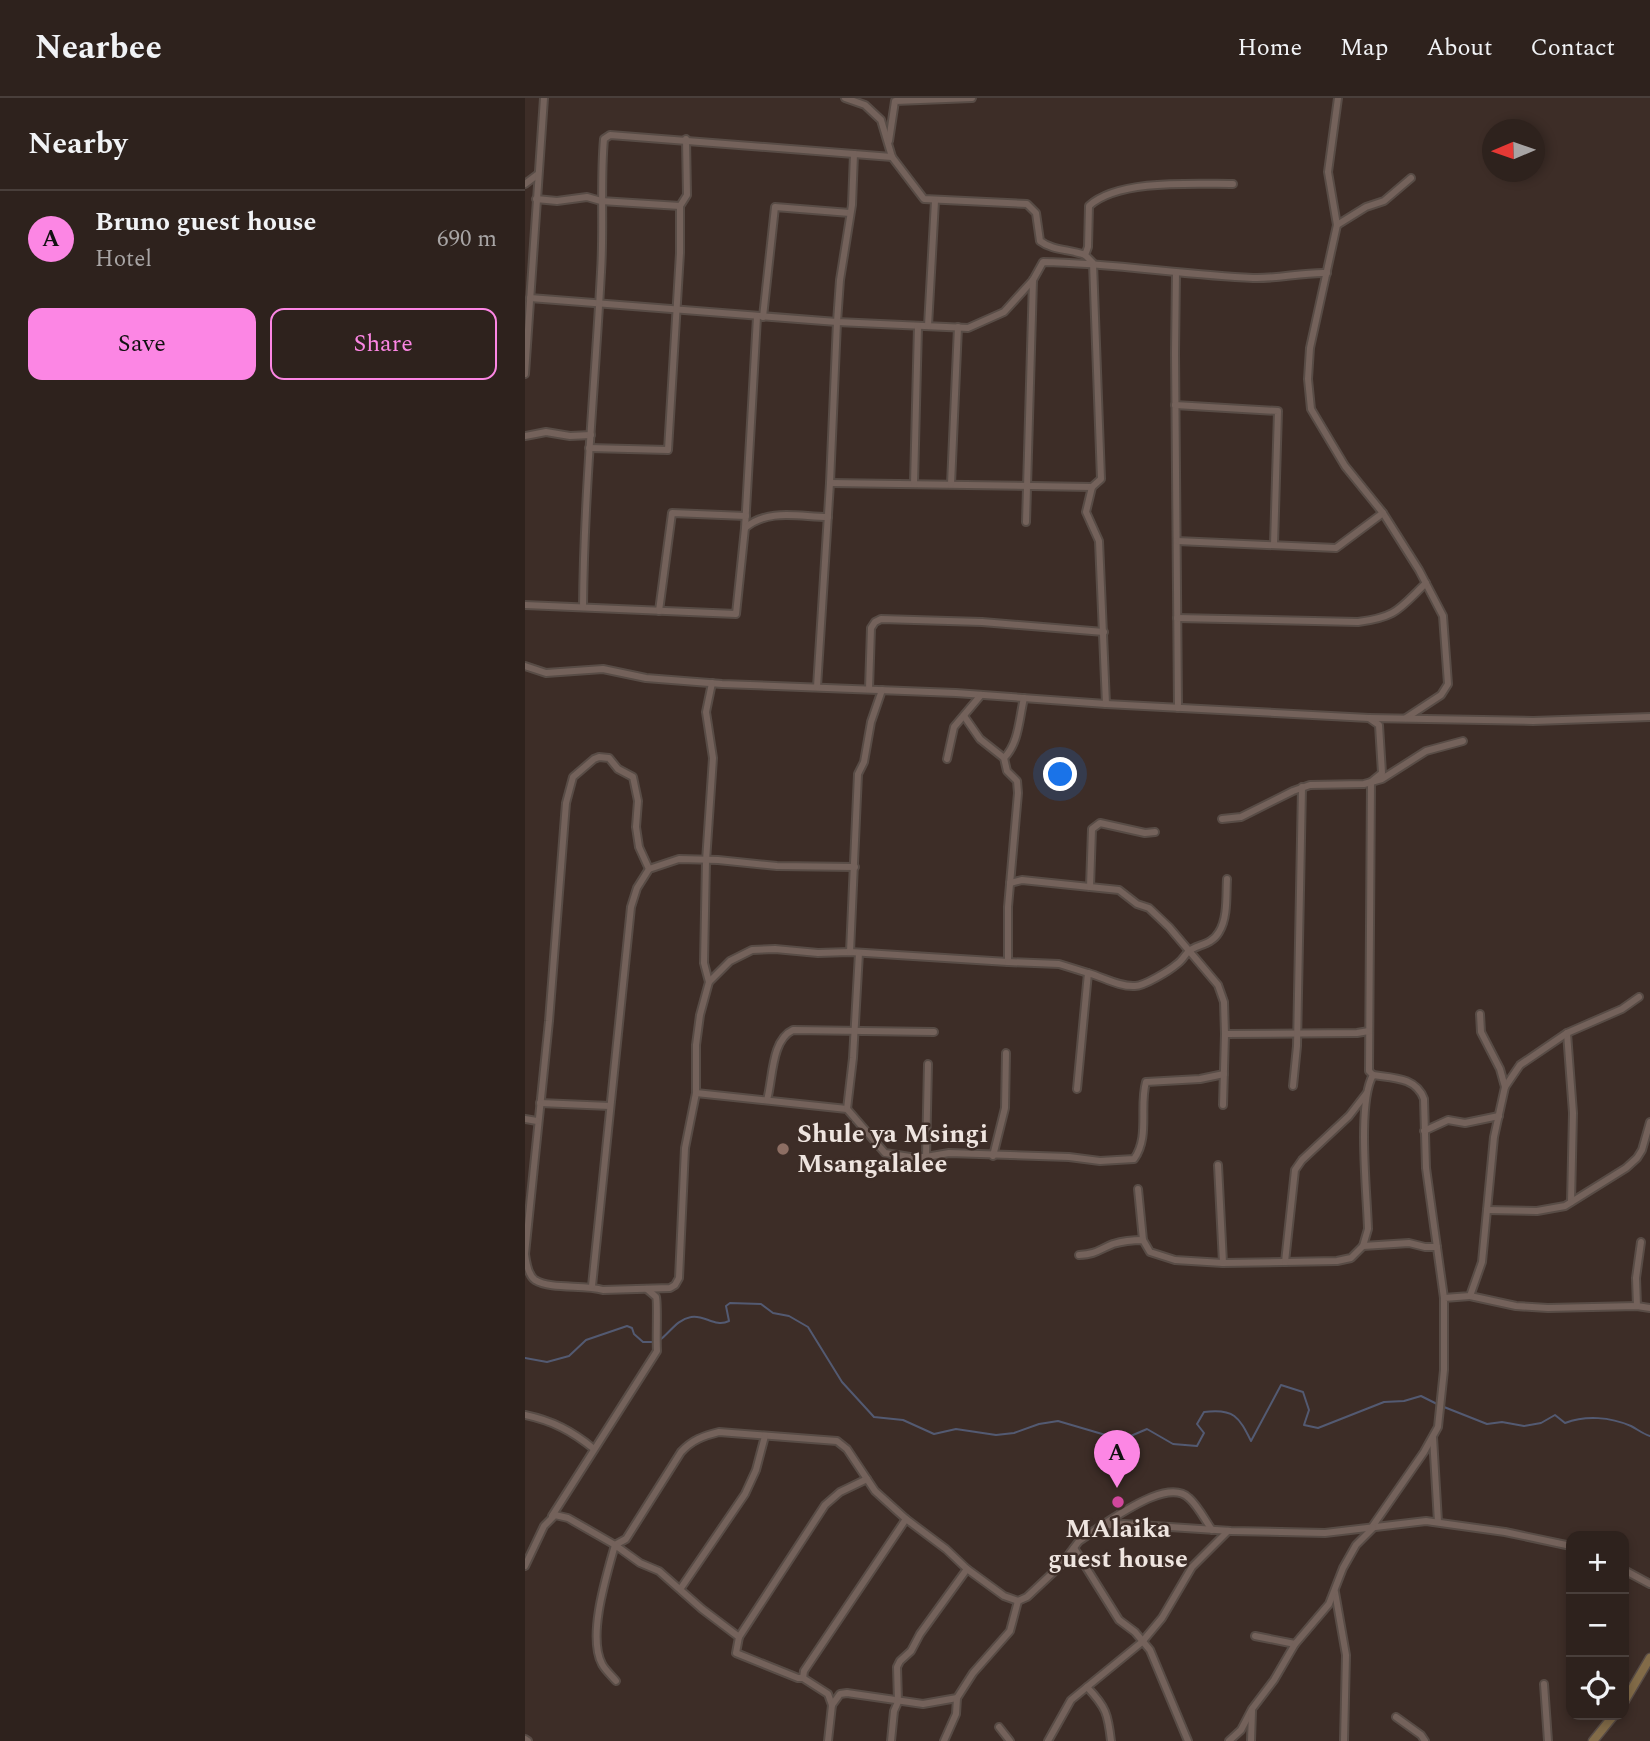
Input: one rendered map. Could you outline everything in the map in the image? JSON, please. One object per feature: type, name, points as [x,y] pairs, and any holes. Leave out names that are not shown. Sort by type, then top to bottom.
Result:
[{"type":"main road","points":[[1629,1694],[1650,1658]]},
{"type":"main road","points":[[1593,1741],[1610,1720]]},
{"type":"street","points":[[525,374],[544,98]]},
{"type":"street","points":[[845,98],[865,105],[876,113],[885,130],[892,157],[920,196],[935,201],[957,199],[1027,204],[1036,213],[1040,241],[1048,247],[1075,250],[1085,254],[1093,262],[1101,479],[1092,487],[1086,512],[1099,541],[1106,704]]},
{"type":"street","points":[[888,144],[895,101],[972,98]]},
{"type":"street","points":[[1338,98],[1328,172],[1337,225],[1310,348],[1308,379],[1311,409],[1345,467],[1383,513],[1443,616],[1448,684],[1441,695],[1406,719]]},
{"type":"street","points":[[583,607],[606,136],[686,139],[892,157]]},
{"type":"street","points":[[590,448],[668,450],[680,206],[687,195],[686,139]]},
{"type":"street","points":[[817,687],[837,323],[854,154]]},
{"type":"street","points":[[525,184],[537,175]]},
{"type":"street","points":[[1337,225],[1366,207],[1384,201],[1411,178]]},
{"type":"street","points":[[1085,254],[1088,247],[1089,206],[1097,198],[1143,185],[1233,184]]},
{"type":"street","points":[[535,199],[557,201],[587,197],[601,201],[680,206]]},
{"type":"street","points":[[928,326],[935,201]]},
{"type":"street","points":[[525,607],[736,614],[760,317],[775,208],[850,213]]},
{"type":"street","points":[[528,303],[599,305],[837,323],[968,328],[1004,312],[1033,281],[1044,262],[1093,262],[1177,273],[1253,278],[1281,277],[1305,272],[1327,273]]},
{"type":"street","points":[[1177,273],[1175,405],[1178,708]]},
{"type":"street","points":[[1025,522],[1033,281]]},
{"type":"street","points":[[914,484],[918,326]]},
{"type":"street","points":[[951,484],[958,327]]},
{"type":"street","points":[[1175,405],[1278,411],[1274,545]]},
{"type":"street","points":[[525,436],[546,432],[570,436],[591,435]]},
{"type":"street","points":[[830,483],[1092,487]]},
{"type":"street","points":[[659,611],[672,513],[746,516]]},
{"type":"street","points":[[1177,541],[1336,548],[1383,513]]},
{"type":"street","points":[[745,528],[763,517],[784,514],[828,517]]},
{"type":"street","points":[[1177,618],[1358,622],[1382,619],[1393,614],[1426,583]]},
{"type":"street","points":[[869,689],[871,628],[881,619],[982,622],[1104,632]]},
{"type":"street","points":[[525,666],[546,673],[603,669],[646,678],[712,683],[869,689],[1369,718],[1533,721],[1650,717]]},
{"type":"street","points":[[709,982],[704,963],[706,861],[713,758],[706,712],[712,683]]},
{"type":"street","points":[[850,952],[859,774],[864,762],[871,722],[882,690]]},
{"type":"street","points":[[947,759],[954,727],[981,695]]},
{"type":"street","points":[[1005,758],[1014,748],[1024,698]]},
{"type":"street","points":[[964,716],[980,739],[1005,758],[1007,771],[1017,781],[1008,962]]},
{"type":"street","points":[[1369,718],[1379,725],[1382,773],[1371,782]]},
{"type":"street","points":[[1222,819],[1241,817],[1310,785],[1382,779],[1426,751],[1463,741]]},
{"type":"street","points":[[649,869],[639,847],[636,827],[638,801],[633,777],[618,769],[610,758],[594,759],[573,778],[566,803],[526,1261],[535,1280],[592,1286],[603,1290],[670,1288],[675,1285],[679,1278],[685,1149],[696,1093],[700,1015],[709,982],[730,961],[752,950],[775,949],[1059,964],[1124,986],[1136,986],[1149,983],[1175,966],[1189,950],[1204,946],[1220,932],[1224,918],[1227,879]]},
{"type":"street","points":[[1229,1741],[1241,1730],[1295,1644],[1322,1612],[1335,1592],[1343,1568],[1356,1545],[1373,1527],[1438,1427],[1443,1379],[1444,1298],[1426,1168],[1424,1099],[1420,1089],[1408,1080],[1373,1075],[1369,1071],[1371,782]]},
{"type":"street","points":[[1293,1086],[1297,1034],[1302,787]]},
{"type":"street","points":[[1090,887],[1091,829],[1100,823],[1146,833],[1155,832]]},
{"type":"street","points":[[592,1286],[631,907],[637,888],[649,869],[679,859],[777,866],[855,867]]},
{"type":"street","points":[[1010,883],[1022,880],[1119,890],[1137,904],[1149,908],[1218,985],[1224,1002],[1223,1105]]},
{"type":"street","points":[[847,1109],[859,953]]},
{"type":"street","points":[[1077,1089],[1088,974]]},
{"type":"street","points":[[1470,1296],[1482,1262],[1494,1137],[1505,1087],[1520,1065],[1567,1033],[1622,1009],[1639,997]]},
{"type":"street","points":[[1480,1014],[1481,1032],[1500,1069],[1505,1087]]},
{"type":"street","points":[[767,1100],[779,1045],[785,1034],[793,1030],[933,1032]]},
{"type":"street","points":[[1225,1034],[1369,1031]]},
{"type":"street","points":[[1567,1033],[1573,1113],[1571,1202]]},
{"type":"street","points":[[993,1156],[1005,1108],[1006,1054]]},
{"type":"street","points":[[926,1157],[929,1064]]},
{"type":"street","points":[[696,1093],[847,1109],[885,1153],[910,1157],[949,1153],[1069,1157],[1100,1161],[1134,1159],[1141,1149],[1143,1092],[1146,1082],[1200,1079],[1224,1074]]},
{"type":"street","points":[[1137,1189],[1143,1240],[1150,1252],[1165,1258],[1223,1263],[1337,1261],[1351,1258],[1363,1246],[1368,1229],[1366,1094],[1373,1075]]},
{"type":"street","points":[[1285,1262],[1295,1170],[1302,1160],[1349,1116],[1366,1094]]},
{"type":"street","points":[[540,1103],[610,1105]]},
{"type":"street","points":[[1424,1131],[1448,1120],[1465,1123],[1499,1116]]},
{"type":"street","points":[[525,1119],[537,1121]]},
{"type":"street","points":[[1487,1210],[1537,1212],[1556,1209],[1571,1202],[1626,1168],[1637,1158],[1650,1122]]},
{"type":"street","points":[[1219,1166],[1223,1263]]},
{"type":"street","points":[[1079,1255],[1095,1254],[1126,1240],[1143,1240]]},
{"type":"street","points":[[1637,1306],[1636,1278],[1641,1242]]},
{"type":"street","points":[[1363,1246],[1409,1243],[1437,1247]]},
{"type":"street","points":[[525,1566],[544,1526],[652,1362],[656,1347],[658,1305],[656,1297],[646,1289]]},
{"type":"street","points":[[1444,1298],[1470,1296],[1532,1307],[1650,1308]]},
{"type":"street","points":[[525,1415],[558,1424],[594,1449]]},
{"type":"street","points":[[616,1681],[601,1663],[598,1645],[600,1599],[615,1545],[626,1539],[689,1443],[719,1432],[837,1441],[847,1449],[875,1491],[906,1519],[946,1549],[967,1569],[1004,1595],[1018,1601],[1027,1597],[1044,1581],[1091,1531],[1124,1510],[1162,1494],[1180,1492],[1190,1498],[1212,1530]]},
{"type":"street","points":[[681,1588],[745,1493],[756,1470],[765,1436]]},
{"type":"street","points":[[1433,1436],[1438,1522]]},
{"type":"street","points":[[828,1741],[832,1704],[828,1694],[803,1678],[736,1653],[739,1637],[825,1505],[840,1492],[867,1479]]},
{"type":"street","points":[[551,1518],[568,1518],[640,1563],[659,1571],[739,1637]]},
{"type":"street","points":[[803,1678],[804,1671],[906,1519]]},
{"type":"street","points":[[1101,1526],[1123,1524],[1228,1531],[1325,1533],[1426,1521],[1505,1532],[1566,1545]]},
{"type":"street","points":[[1048,1741],[1071,1700],[1143,1641],[1162,1618],[1192,1567],[1228,1531]]},
{"type":"street","points":[[1074,1548],[1119,1620],[1150,1650],[1188,1741]]},
{"type":"street","points":[[891,1741],[894,1711],[898,1702],[896,1678],[900,1661],[911,1651],[920,1634],[967,1569]]},
{"type":"street","points":[[1629,1573],[1650,1584]]},
{"type":"street","points":[[1335,1592],[1346,1655],[1344,1741]]},
{"type":"street","points":[[944,1741],[956,1714],[957,1698],[973,1673],[1010,1631],[1018,1601]]},
{"type":"street","points":[[1255,1636],[1295,1644]]},
{"type":"street","points":[[1544,1685],[1548,1741]]},
{"type":"street","points":[[1087,1687],[1107,1712],[1111,1741]]},
{"type":"street","points":[[832,1704],[840,1694],[847,1693],[923,1704],[957,1698]]},
{"type":"street","points":[[1251,1741],[1252,1709]]},
{"type":"street","points":[[1396,1717],[1425,1741]]},
{"type":"street","points":[[999,1727],[1010,1741]]},
{"type":"waterway","points":[[660,1340],[686,1318],[700,1317],[724,1323],[729,1321],[726,1306],[730,1303],[761,1304],[773,1313],[789,1316],[808,1327],[842,1382],[874,1417],[903,1420],[934,1434],[956,1429],[996,1435],[1058,1421],[1109,1436],[1126,1438],[1147,1429],[1173,1444],[1197,1446],[1204,1433],[1197,1424],[1204,1412],[1222,1411],[1239,1420],[1251,1441],[1281,1385],[1303,1392],[1309,1410],[1304,1425],[1318,1428],[1384,1402],[1404,1401],[1421,1396],[1439,1405]]},
{"type":"waterway","points":[[525,1358],[547,1362],[569,1356],[586,1340],[627,1326],[632,1328],[634,1334],[643,1342],[655,1342]]},
{"type":"waterway","points":[[1444,1407],[1487,1424],[1502,1422],[1524,1426],[1541,1423],[1555,1415],[1565,1423],[1598,1418],[1623,1423],[1650,1436]]},
{"type":"place","name":"Shule ya Msingi Msangalalee","points":[[783,1149]]},
{"type":"place","name":"Bruno guest house","points":[[1117,1488]]},
{"type":"place","name":"MAlaika guest house","points":[[1118,1502]]}]
